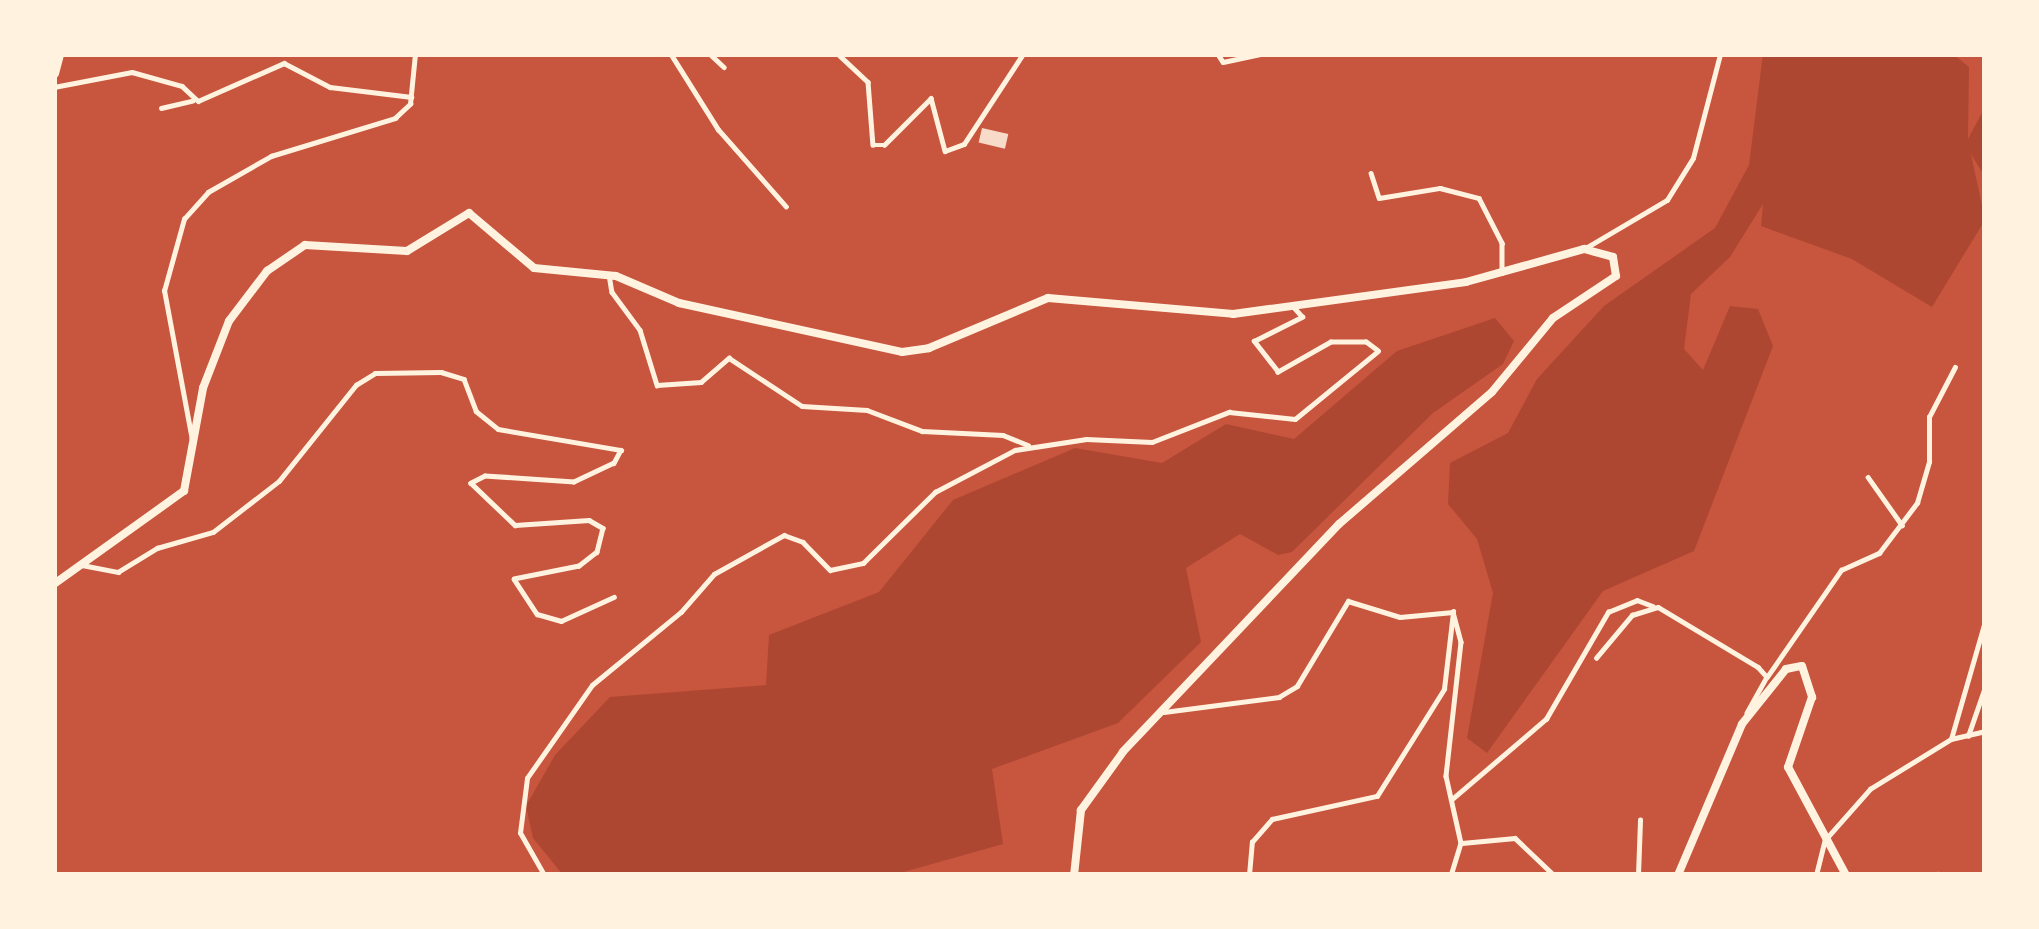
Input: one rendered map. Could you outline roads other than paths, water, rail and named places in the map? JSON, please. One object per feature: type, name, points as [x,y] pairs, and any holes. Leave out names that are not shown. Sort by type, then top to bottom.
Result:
[{"type":"highway","points":[[54,73],[58,54]]},
{"type":"main road","points":[[54,584],[184,491],[203,388],[229,322],[295,249],[331,242],[418,249],[470,213],[534,268],[609,274],[679,303],[891,352],[929,348],[1048,298],[1189,315],[1288,308],[1502,273],[1584,249],[1613,256],[1616,276],[1553,318],[1492,392],[1340,524],[1161,712],[1081,810],[1074,875]]},
{"type":"main road","points":[[1678,875],[1742,724],[1786,668],[1810,674],[1812,698],[1787,760],[1846,875]]},
{"type":"street","points":[[194,452],[164,291],[184,219],[200,199],[296,145],[388,122],[411,97],[415,54]]},
{"type":"street","points":[[710,54],[724,67]]},
{"type":"street","points":[[838,54],[868,82],[873,145],[884,145],[931,98],[940,147],[950,151],[986,116],[1023,54]]},
{"type":"street","points":[[1218,54],[1223,62],[1262,54]]},
{"type":"street","points":[[1584,249],[1649,218],[1675,189],[1693,158],[1720,54]]},
{"type":"street","points":[[674,55],[718,129],[786,206]]},
{"type":"street","points":[[160,109],[228,94],[275,62],[330,87],[411,97]]},
{"type":"street","points":[[54,87],[132,72],[182,86],[193,101]]},
{"type":"street","points":[[1371,173],[1378,198],[1441,188],[1479,198],[1502,243],[1502,273]]},
{"type":"street","points":[[609,274],[612,292],[640,329],[658,385],[701,382],[729,358],[802,406],[867,410],[931,434],[999,434],[1030,447]]},
{"type":"street","points":[[544,875],[520,833],[526,778],[592,685],[681,613],[694,591],[784,535],[803,542],[830,570],[863,562],[941,488],[1030,447],[1152,442],[1229,412],[1295,418],[1378,351],[1372,343],[1331,342],[1278,372],[1253,346],[1304,314],[1288,308]]},
{"type":"street","points":[[1742,724],[1767,677],[1841,570],[1871,560],[1902,525],[1927,478],[1932,403],[1955,368]]},
{"type":"street","points":[[82,565],[118,572],[158,548],[213,532],[279,481],[356,385],[375,373],[441,373],[464,379],[476,411],[498,429],[621,450],[614,463],[574,482],[478,476],[471,483],[515,525],[590,520],[603,528],[597,552],[579,566],[514,580],[537,614],[561,621],[614,597]]},
{"type":"street","points":[[1868,477],[1902,525]]},
{"type":"street","points":[[1451,800],[1546,719],[1608,612],[1637,600],[1767,677]]},
{"type":"street","points":[[1161,712],[1279,697],[1297,686],[1348,601],[1400,617],[1453,612]]},
{"type":"street","points":[[1596,658],[1623,623],[1653,606]]},
{"type":"street","points":[[1451,875],[1461,843],[1446,766],[1461,642],[1453,612]]},
{"type":"street","points":[[1249,875],[1252,842],[1271,819],[1367,803],[1386,785],[1444,689],[1453,612]]},
{"type":"street","points":[[1951,740],[1985,621]]},
{"type":"street","points":[[1968,736],[1985,687]]},
{"type":"street","points":[[1816,875],[1825,840],[1870,789],[1951,740],[1985,731]]},
{"type":"street","points":[[1638,875],[1640,820]]},
{"type":"street","points":[[1461,843],[1515,838],[1554,875]]}]
